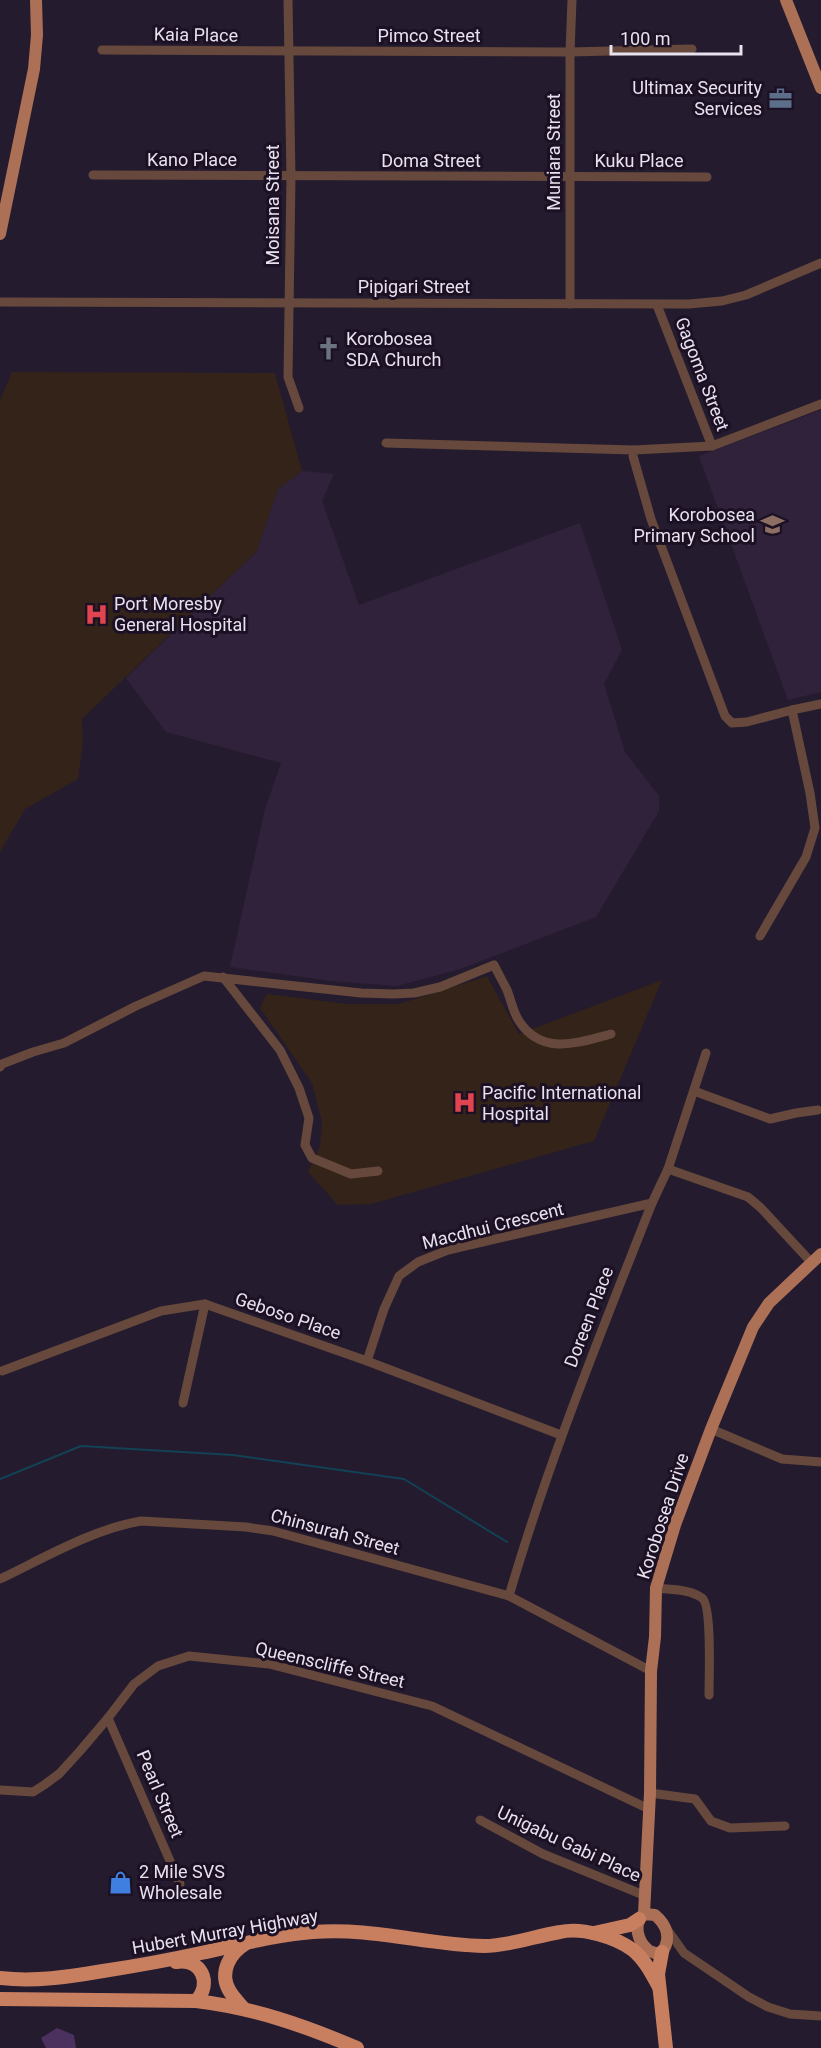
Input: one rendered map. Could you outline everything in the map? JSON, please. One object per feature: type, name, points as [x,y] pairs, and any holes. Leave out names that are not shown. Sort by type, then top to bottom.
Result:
[{"type":"highway","points":[[594,1933],[630,1925],[641,1917]]},
{"type":"highway","name":"Hubert Murray Highway","points":[[0,1978],[28,1981],[136,1967],[246,1943],[312,1932],[371,1932],[486,1946],[510,1944],[562,1931],[578,1930],[594,1933],[634,1951],[646,1965],[659,1987],[666,2048]]},
{"type":"highway","points":[[244,2008],[229,1990],[225,1980],[229,1961],[237,1949],[246,1943]]},
{"type":"highway","points":[[659,1987],[658,1974],[663,1951]]},
{"type":"highway","points":[[136,1967],[149,1968],[181,1961],[190,1962],[199,1967],[205,1983],[203,1994],[196,2001]]},
{"type":"highway","points":[[0,1999],[196,2001],[244,2008],[307,2026],[357,2048]]},
{"type":"main road","points":[[0,202],[32,27],[30,0]]},
{"type":"main road","points":[[0,234],[34,69],[37,35],[36,0]]},
{"type":"main road","points":[[786,0],[821,88]]},
{"type":"main road","name":"Korobosea Drive","points":[[641,1917],[646,1898],[651,1671],[657,1588],[675,1525],[753,1327],[760,1314],[821,1254]]},
{"type":"main road","points":[[646,1898],[662,1923],[667,1938],[663,1951],[657,1954],[648,1950],[637,1929],[641,1917],[652,1914],[662,1923]]},
{"type":"street","name":"Moisana Street","points":[[288,0],[291,177],[288,377],[299,408]]},
{"type":"street","name":"Muniara Street","points":[[570,304],[572,0]]},
{"type":"street","name":"Pimco Street","points":[[289,53],[692,49]]},
{"type":"street","name":"Kaia Place","points":[[102,50],[289,53]]},
{"type":"street","name":"Kano Place","points":[[93,175],[291,177]]},
{"type":"street","name":"Doma Street","points":[[291,177],[572,178]]},
{"type":"street","name":"Kuku Place","points":[[572,178],[707,177]]},
{"type":"street","name":"Pipigari Street","points":[[0,302],[657,305],[722,301],[746,295],[821,263]]},
{"type":"street","name":"Gagoma Street","points":[[657,305],[712,446],[821,404]]},
{"type":"street","points":[[386,443],[633,450],[712,446]]},
{"type":"street","points":[[633,450],[637,473],[651,519],[725,716],[732,723],[747,722],[821,704]]},
{"type":"street","points":[[760,936],[806,857],[815,828],[792,710]]},
{"type":"street","points":[[0,1067],[2,1064],[33,1052],[64,1043],[136,1006],[204,976],[361,993],[393,994],[414,993],[440,987],[494,965],[518,1019],[532,1038],[556,1044],[574,1044],[611,1034]]},
{"type":"street","points":[[223,977],[280,1050],[300,1088],[309,1118],[305,1145],[312,1158],[351,1174],[378,1171]]},
{"type":"street","name":"Doreen Place","points":[[509,1596],[561,1435],[652,1203],[668,1169],[706,1053]]},
{"type":"street","points":[[694,1091],[770,1119],[818,1110]]},
{"type":"street","points":[[668,1169],[748,1197],[761,1208],[811,1263]]},
{"type":"street","name":"Macdhui Crescent","points":[[367,1361],[384,1309],[399,1276],[418,1262],[448,1250],[652,1203]]},
{"type":"street","points":[[183,1403],[205,1304]]},
{"type":"street","name":"Geboso Place","points":[[2,1371],[161,1311],[205,1304],[367,1361],[561,1435]]},
{"type":"street","points":[[711,1429],[782,1459],[821,1462]]},
{"type":"street","name":"Chinsurah Street","points":[[0,1579],[110,1529],[141,1521],[246,1527],[273,1531],[509,1596],[651,1671]]},
{"type":"street","points":[[657,1588],[682,1591],[702,1598],[706,1603],[709,1630],[709,1695]]},
{"type":"street","name":"Queenscliffe Street","points":[[0,1790],[33,1792],[44,1785],[59,1774],[134,1684],[158,1666],[189,1656],[269,1664],[432,1706],[649,1809]]},
{"type":"street","name":"Pearl Street","points":[[108,1718],[180,1884]]},
{"type":"street","points":[[650,1792],[695,1799],[711,1821],[730,1828],[785,1826]]},
{"type":"street","name":"Unigabu Gabi Place","points":[[480,1820],[543,1854],[646,1898]]},
{"type":"street","points":[[662,1923],[684,1953]]},
{"type":"street","points":[[663,1951],[676,1950],[684,1953],[749,1997],[768,2007],[790,2014],[821,2016]]},
{"type":"shaded area","name":"Port Moresby General Hospital","points":[[12,372],[275,373],[302,471],[278,489],[257,551],[82,719],[83,742],[78,779],[25,809],[0,852],[0,400]]},
{"type":"shaded area","name":"Korobosea Primary School","points":[[821,410],[821,692],[788,700],[699,456]]},
{"type":"shaded area","points":[[302,471],[334,474],[322,501],[359,605],[580,523],[622,650],[604,684],[625,752],[659,796],[659,811],[596,917],[460,969],[397,986],[331,981],[230,967],[265,809],[281,763],[166,732],[126,678],[257,551],[278,489]]},
{"type":"shaded area","name":"Pacific International Hospital","points":[[487,976],[519,1034],[662,980],[594,1141],[371,1204],[338,1205],[308,1172],[320,1147],[322,1122],[312,1083],[260,1008],[267,994],[346,1004],[399,1004]]},
{"type":"shaded area","points":[[57,2028],[74,2035],[76,2048],[46,2048],[41,2038]]},
{"type":"waterway","points":[[0,1479],[81,1446],[233,1455],[404,1479],[507,1542]]},
{"type":"place","name":"Ultimax Security Services","points":[[780,98]]},
{"type":"place","name":"Korobosea SDA Church","points":[[328,349]]},
{"type":"place","name":"Korobosea Primary School","points":[[773,525]]},
{"type":"place","name":"Port Moresby General Hospital","points":[[96,614]]},
{"type":"place","name":"Pacific International Hospital","points":[[464,1103]]},
{"type":"place","name":"2 Mile SVS Wholesale","points":[[121,1882]]}]
